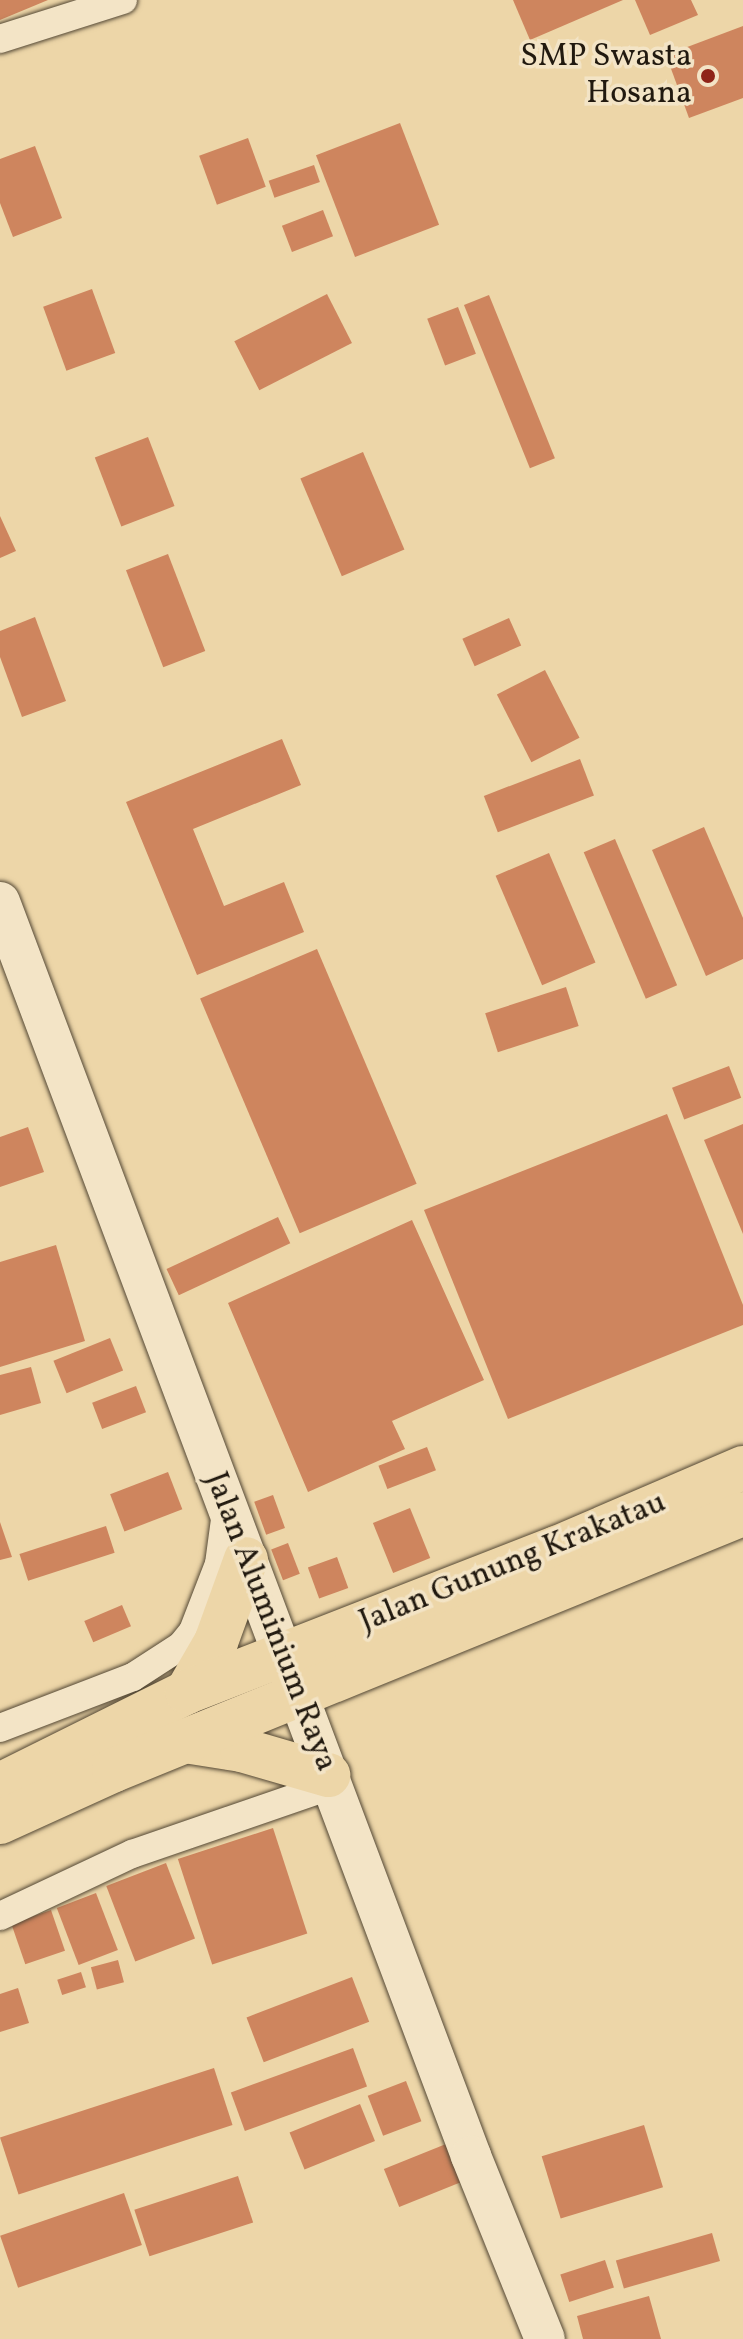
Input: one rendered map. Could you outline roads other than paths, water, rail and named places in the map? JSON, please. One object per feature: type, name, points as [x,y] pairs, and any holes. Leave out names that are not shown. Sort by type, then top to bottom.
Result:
[{"type":"highway","name":"Jalan Gunung Krakatau","points":[[0,1785],[187,1692],[743,1468]]},
{"type":"highway","name":"Jalan Gunung Krakatau","points":[[0,1822],[185,1741],[743,1514]]},
{"type":"highway","points":[[187,1692],[216,1642],[246,1559]]},
{"type":"highway","points":[[185,1741],[242,1750],[330,1780]]},
{"type":"street","points":[[0,39],[123,0]]},
{"type":"street","name":"Jalan Aluminium Raya","points":[[0,902],[10,956],[226,1507],[545,2339]]},
{"type":"street","points":[[0,1728],[133,1677],[181,1646],[193,1631],[219,1564],[226,1507]]},
{"type":"street","points":[[0,1916],[132,1854],[330,1780]]},
{"type":"place","name":"SMP Swasta Hosana","points":[[708,76]]}]
